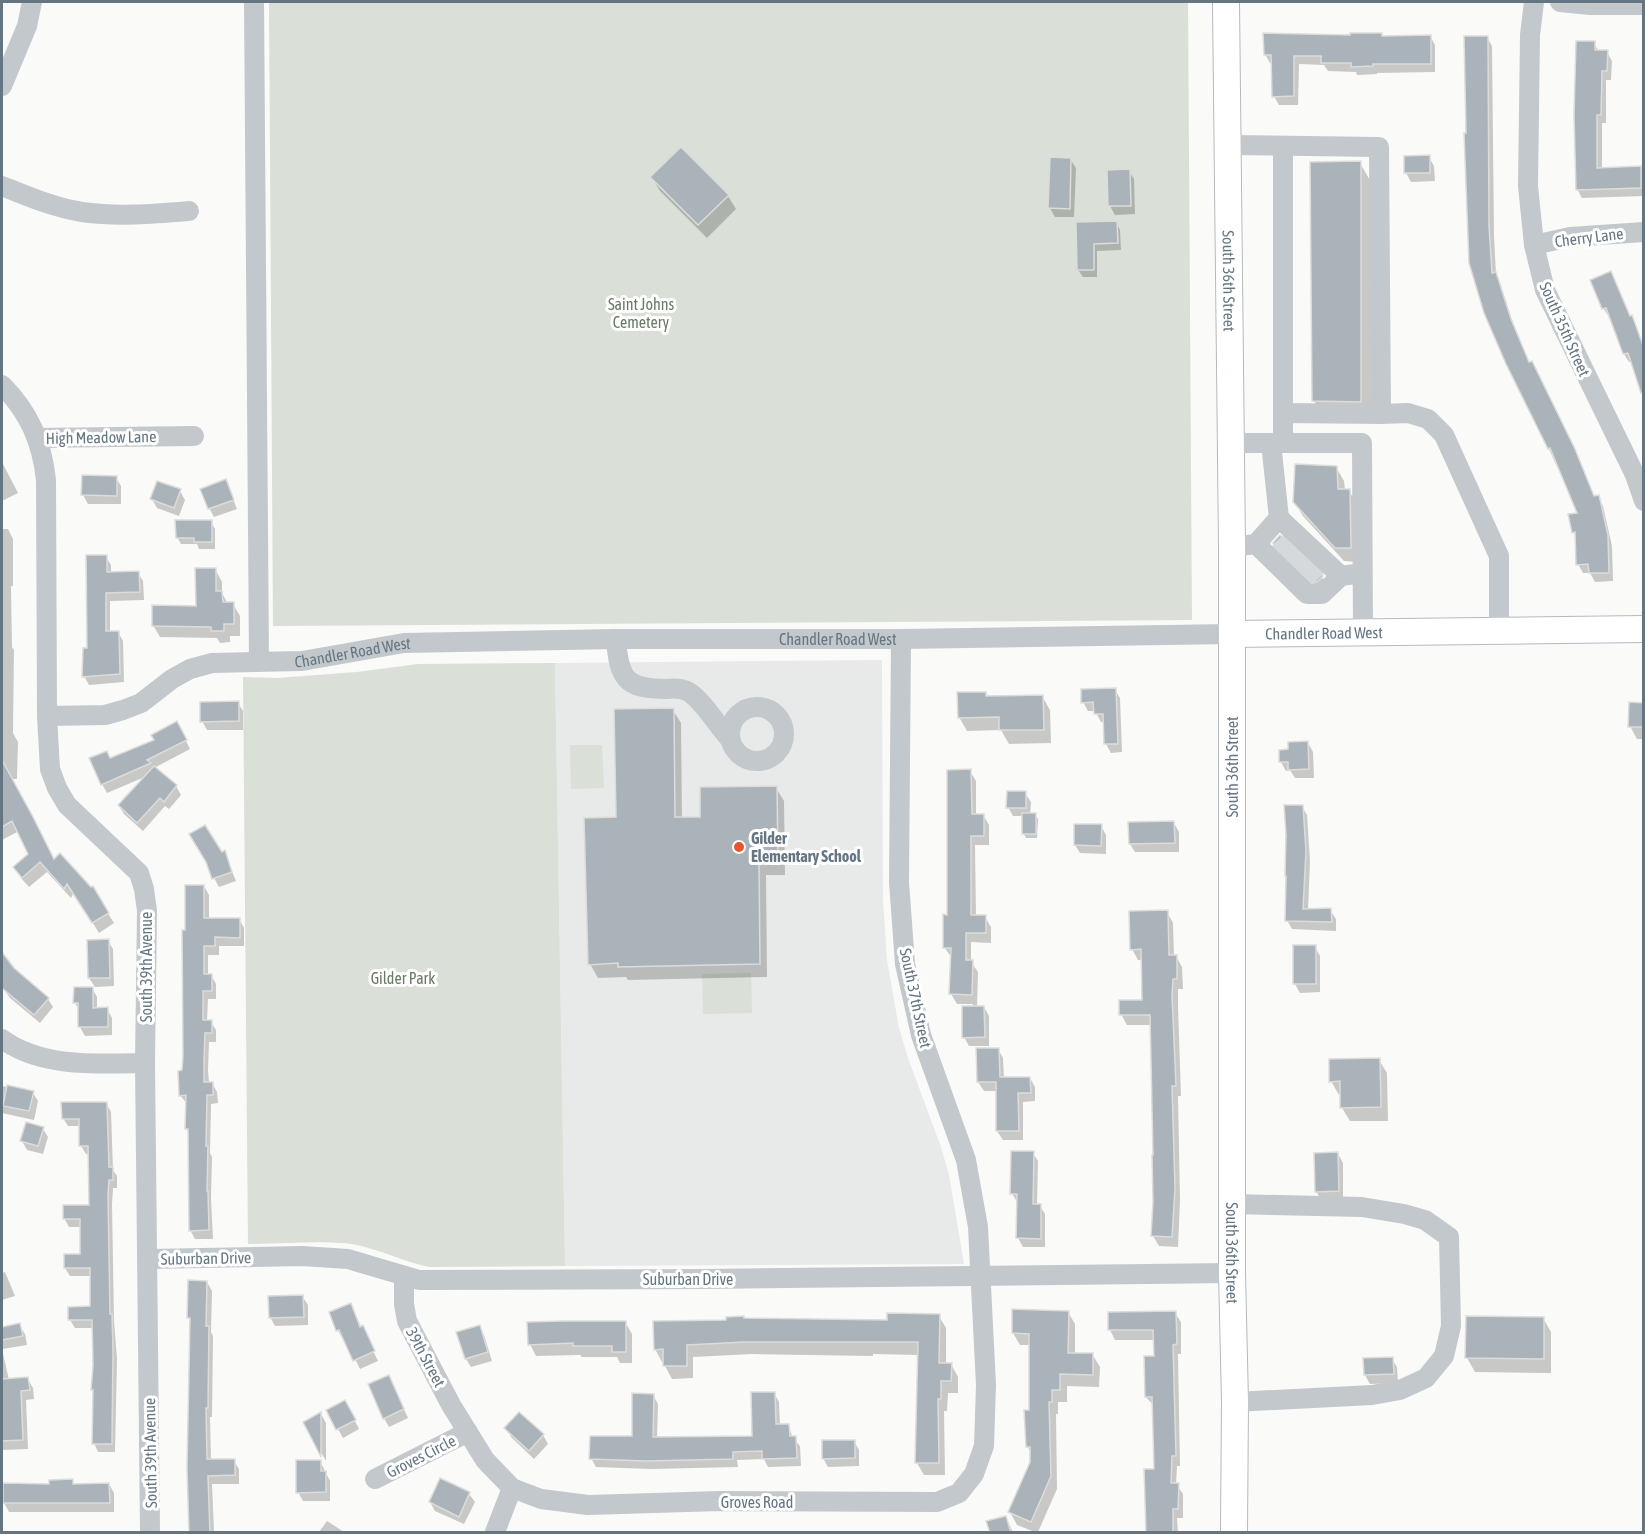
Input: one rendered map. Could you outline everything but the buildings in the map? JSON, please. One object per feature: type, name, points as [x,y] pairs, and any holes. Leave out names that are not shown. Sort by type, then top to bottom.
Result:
[{"type":"main road","name":"South 36th Street","points":[[1226,2],[1230,443],[1244,545],[1232,634],[1234,1533]]},
{"type":"main road","name":"Chandler Road West","points":[[1232,634],[1644,629]]},
{"type":"street","points":[[2,86],[27,26],[32,2]]},
{"type":"street","points":[[254,2],[259,662]]},
{"type":"street","name":"South 35th Street","points":[[1534,2],[1530,35],[1528,186],[1534,245],[1545,290],[1639,474],[1644,501]]},
{"type":"street","points":[[1560,2],[1590,5],[1644,5]]},
{"type":"street","points":[[1228,145],[1380,147],[1381,414],[1362,443],[1363,631]]},
{"type":"street","points":[[1283,146],[1283,413],[1277,443],[1279,518],[1298,559],[1307,594],[1322,594],[1341,576]]},
{"type":"street","points":[[2,186],[37,200],[80,212],[131,215],[189,211]]},
{"type":"street","name":"Cherry Lane","points":[[1534,245],[1570,237],[1644,231]]},
{"type":"street","name":"High Meadow Lane","points":[[2,386],[24,412],[37,438],[194,436]]},
{"type":"street","points":[[1283,413],[1408,413],[1428,419],[1444,435],[1498,556],[1499,631]]},
{"type":"street","name":"South 39th Avenue","points":[[37,438],[43,455],[46,480],[47,716],[50,769],[67,805],[139,873],[147,912],[145,1063],[150,1533]]},
{"type":"street","points":[[1230,443],[1362,443]]},
{"type":"street","points":[[1244,545],[1279,518]]},
{"type":"street","points":[[1244,545],[1298,559],[1341,576],[1362,573]]},
{"type":"street","name":"Chandler Road West","points":[[47,716],[114,713],[141,703],[172,679],[190,669],[212,663],[302,661],[436,641],[901,639],[1232,634]]},
{"type":"street","points":[[616,639],[621,670],[629,682],[644,688],[678,688],[688,691],[729,738]]},
{"type":"street","name":"South 37th Street","points":[[901,639],[899,882],[905,964],[921,1035],[966,1160],[978,1227],[986,1385]]},
{"type":"street","points":[[2,1039],[39,1057],[95,1064],[145,1063]]},
{"type":"street","points":[[1232,1204],[1362,1208],[1404,1214],[1425,1220],[1449,1237],[1451,1326],[1444,1356],[1426,1378],[1400,1390],[1372,1395],[1235,1402]]},
{"type":"street","name":"Suburban Drive","points":[[148,1259],[302,1256],[348,1259],[419,1280],[645,1280],[1232,1273]]},
{"type":"street","name":"39th Street","points":[[404,1276],[404,1304],[407,1321],[468,1432]]},
{"type":"street","name":"Groves Road","points":[[468,1432],[484,1460],[512,1488],[541,1499],[588,1505],[720,1502],[937,1502],[958,1493],[974,1474],[984,1446],[986,1385]]},
{"type":"street","name":"Groves Circle","points":[[375,1479],[468,1432]]},
{"type":"street","points":[[495,1533],[512,1488]]},
{"type":"shaded area","points":[[882,660],[883,898],[887,960],[899,1028],[949,1175],[964,1264],[565,1266],[555,663]]},
{"type":"green space","name":"Saint Johns Cemetery","points":[[269,2],[1188,2],[1192,620],[273,626]]},
{"type":"green space","name":"Gilder Park","points":[[555,663],[565,1266],[429,1267],[353,1244],[319,1242],[248,1244],[243,677],[277,678],[357,672],[418,664]]},
{"type":"green space","points":[[570,745],[602,745],[604,788],[571,789]]},
{"type":"green space","points":[[751,973],[752,1013],[703,1014],[702,974]]},
{"type":"tunnel","points":[[1279,553],[1292,540]]},
{"type":"tunnel","points":[[1291,565],[1305,552]]},
{"type":"tunnel","points":[[1304,579],[1318,565]]},
{"type":"place","name":"Gilder Elementary School","points":[[739,847]]}]
